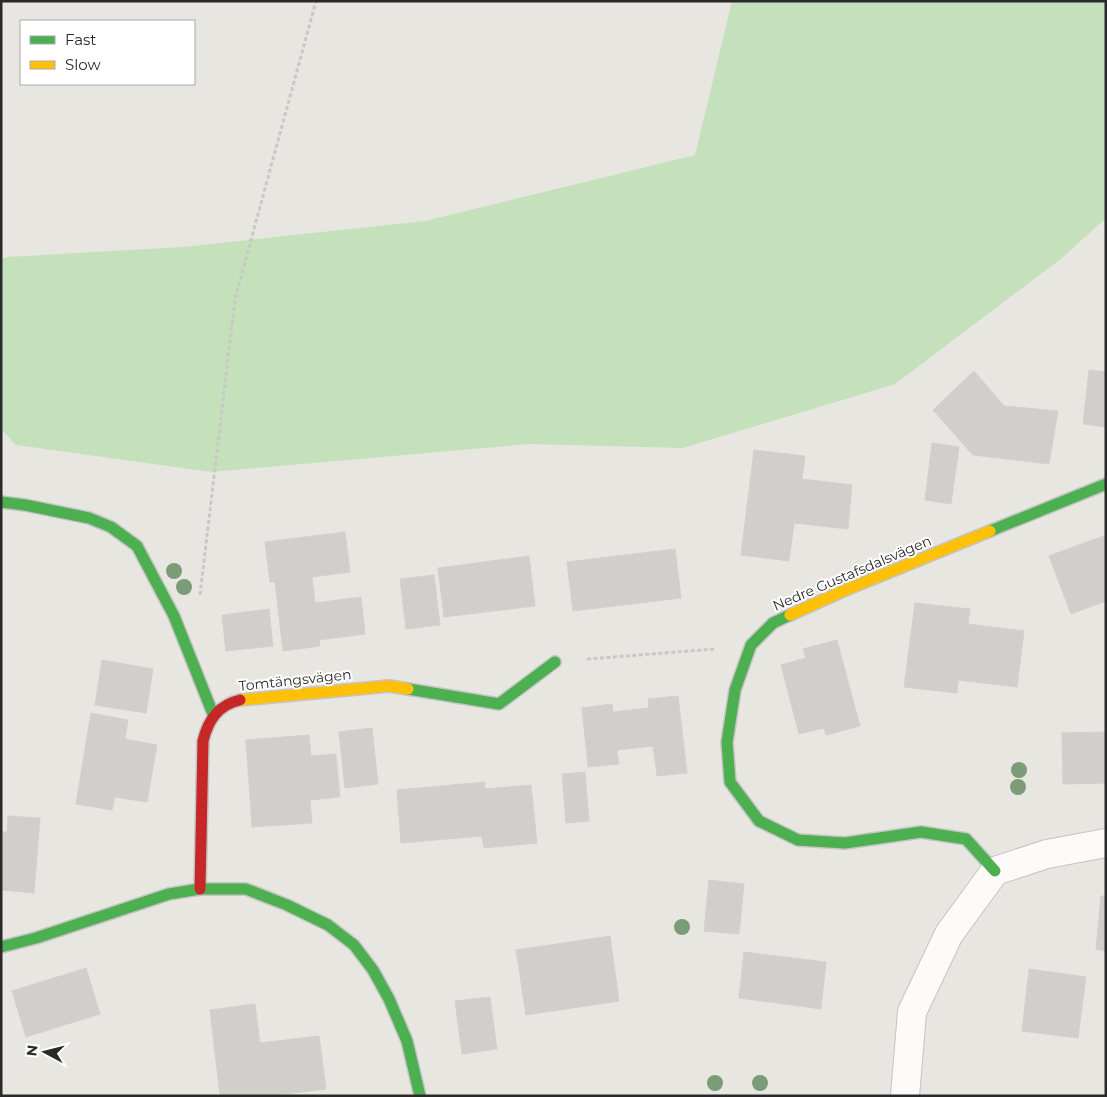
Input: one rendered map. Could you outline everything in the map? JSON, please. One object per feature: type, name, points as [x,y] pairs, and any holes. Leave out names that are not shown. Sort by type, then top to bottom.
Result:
[{"type":"street","name":"Nedre Gustafsdalsvägen","points":[[995,871],[966,839],[921,832],[845,843],[798,840],[759,821],[730,782],[727,742],[735,690],[750,645],[773,623],[835,595],[1106,484]]},
{"type":"street","points":[[1,502],[89,518],[111,526],[138,546],[174,616],[213,714],[206,727],[203,741],[200,889]]},
{"type":"street","name":"Tomtängsvägen","points":[[213,714],[224,705],[238,700],[389,686],[500,704],[555,662]]},
{"type":"street","points":[[905,1096],[912,1012],[949,934],[995,871],[1047,854],[1106,842]]},
{"type":"street","points":[[1,947],[36,938],[169,894],[200,889],[246,889],[287,905],[328,925],[354,944],[373,970],[389,999],[407,1041],[420,1096]]},
{"type":"path","points":[[200,603],[234,298],[316,1]]},
{"type":"path","points":[[555,662],[750,645]]},
{"type":"green space","points":[[732,1],[1106,1],[1106,218],[1062,258],[895,384],[683,448],[529,444],[211,472],[16,445],[1,429],[1,259],[7,257],[183,247],[425,221],[695,155]]},
{"type":"building","points":[[1089,370],[1106,372],[1106,427],[1083,424]]},
{"type":"building","points":[[974,371],[1004,406],[1058,411],[1049,464],[973,455],[933,410]]},
{"type":"building","points":[[932,443],[959,447],[951,504],[925,500]]},
{"type":"building","points":[[754,450],[805,456],[802,479],[852,485],[848,529],[794,523],[789,561],[741,555]]},
{"type":"building","points":[[345,532],[350,572],[312,577],[315,603],[361,597],[365,634],[319,640],[320,646],[283,651],[275,582],[270,582],[265,542]]},
{"type":"building","points":[[1106,535],[1106,601],[1071,614],[1049,556]]},
{"type":"building","points":[[675,549],[681,598],[573,611],[567,562]]},
{"type":"building","points":[[529,556],[535,606],[444,617],[438,568]]},
{"type":"building","points":[[434,575],[440,625],[406,629],[400,579]]},
{"type":"building","points":[[915,603],[970,609],[968,624],[1024,631],[1017,687],[958,680],[957,693],[904,687]]},
{"type":"building","points":[[269,609],[273,646],[226,651],[222,615]]},
{"type":"building","points":[[837,640],[860,726],[826,735],[824,728],[799,734],[781,665],[806,658],[803,649]]},
{"type":"building","points":[[102,660],[153,669],[146,713],[95,705]]},
{"type":"building","points":[[678,696],[687,773],[657,776],[653,746],[617,750],[619,764],[588,767],[582,708],[612,704],[613,712],[649,708],[648,699]]},
{"type":"building","points":[[91,713],[128,720],[125,739],[157,745],[147,802],[115,797],[112,810],[76,804]]},
{"type":"building","points":[[372,728],[378,784],[345,788],[339,732]]},
{"type":"building","points":[[1106,732],[1106,783],[1063,784],[1062,733]]},
{"type":"building","points":[[309,735],[311,756],[336,754],[340,797],[310,800],[312,823],[252,827],[246,740]]},
{"type":"building","points":[[585,772],[589,821],[566,823],[562,774]]},
{"type":"building","points":[[485,782],[485,789],[531,785],[537,843],[484,848],[482,836],[401,843],[397,790]]},
{"type":"building","points":[[8,816],[40,818],[34,893],[2,890],[1,832],[7,832]]},
{"type":"building","points":[[709,880],[744,884],[739,934],[704,931]]},
{"type":"building","points":[[1101,896],[1106,896],[1106,951],[1096,949]]},
{"type":"building","points":[[610,936],[619,1001],[526,1015],[516,950]]},
{"type":"building","points":[[744,952],[826,962],[821,1009],[739,998]]},
{"type":"building","points":[[86,968],[100,1014],[26,1037],[12,991]]},
{"type":"building","points":[[1029,969],[1086,977],[1078,1038],[1022,1031]]},
{"type":"building","points":[[490,997],[497,1049],[462,1054],[455,1001]]},
{"type":"building","points":[[255,1004],[260,1043],[319,1036],[326,1089],[267,1096],[220,1096],[210,1010]]},
{"type":"traffic: fast","points":[[990,531],[1106,484]]},
{"type":"traffic: fast","points":[[1,502],[89,518],[111,527],[137,546],[174,616],[213,714]]},
{"type":"traffic: fast","points":[[790,615],[773,623],[751,645],[735,690],[727,742],[730,782],[759,821],[798,840],[845,843],[921,832],[966,839],[995,871]]},
{"type":"traffic: fast","points":[[408,689],[499,704],[555,662]]},
{"type":"traffic: fast","points":[[1,947],[36,938],[169,894],[200,889],[246,889],[287,905],[328,925],[354,945],[373,970],[389,999],[407,1041],[420,1096]]},
{"type":"traffic: slow","points":[[790,615],[843,591],[990,531]]},
{"type":"traffic: slow","points":[[240,700],[389,686],[408,689]]},
{"type":"traffic: jam","points":[[200,889],[203,741],[208,726],[215,714],[232,702],[240,700]]}]
